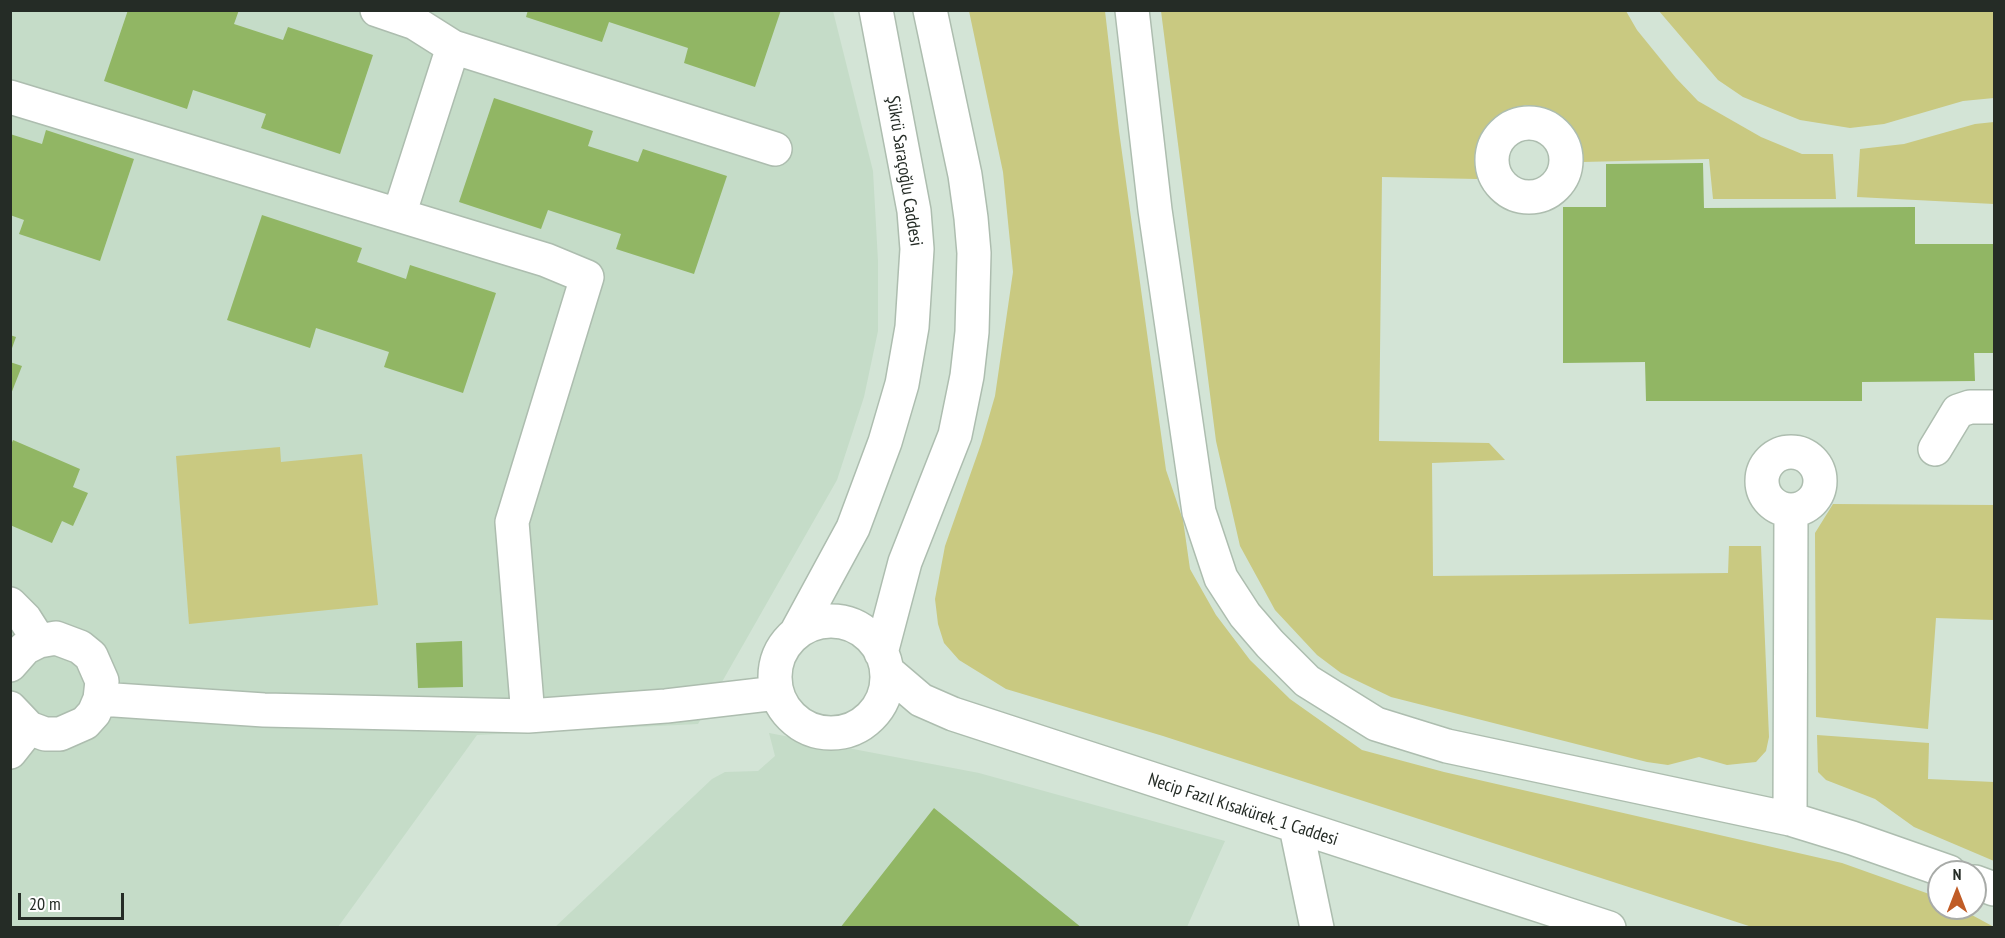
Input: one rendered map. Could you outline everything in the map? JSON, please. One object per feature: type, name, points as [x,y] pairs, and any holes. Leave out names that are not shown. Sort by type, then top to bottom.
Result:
[{"type":"street","points":[[377,10],[415,23],[453,47],[776,149]]},
{"type":"street","name":"Şükrü Saraçoğlu Caddesi","points":[[777,693],[776,663],[782,649],[796,633],[853,528],[888,432],[902,384],[912,327],[917,249],[914,211],[876,10]]},
{"type":"street","points":[[100,699],[264,710],[528,716],[666,706],[777,693],[784,707],[794,718],[821,732],[836,732],[858,725],[875,711],[883,697],[884,662],[905,562],[955,435],[967,376],[972,333],[974,254],[971,218],[965,175],[930,10]]},
{"type":"street","points":[[1132,10],[1155,210],[1199,512],[1221,578],[1245,615],[1307,681],[1376,724],[1448,746],[1790,819],[1927,864]]},
{"type":"street","points":[[399,215],[453,47]]},
{"type":"street","points":[[10,97],[546,260],[587,277],[512,522],[528,716]]},
{"type":"street","points":[[1935,449],[1958,411],[1970,407],[1995,407]]},
{"type":"street","points":[[1790,819],[1791,510]]},
{"type":"street","points":[[10,604],[25,619],[39,641]]},
{"type":"street","points":[[796,633],[818,622],[833,621],[848,624],[867,635],[884,662]]},
{"type":"street","points":[[10,665],[25,648],[39,641],[56,638],[70,641],[91,656],[102,681],[100,699],[94,713],[74,730],[60,734],[45,734],[17,729]]},
{"type":"street","name":"Necip Fazıl Kısakürek_1 Caddesi","points":[[884,662],[921,700],[953,714],[1609,927]]},
{"type":"street","points":[[1296,827],[1317,927]]},
{"type":"shaded area","points":[[10,11],[833,11],[873,171],[878,261],[878,331],[864,397],[837,480],[698,724],[477,735],[338,927],[11,927]]},
{"type":"shaded area","points":[[969,11],[1105,11],[1119,131],[1166,470],[1183,520],[1190,569],[1216,615],[1250,660],[1290,699],[1362,750],[1444,772],[1842,863],[1927,893],[1927,920],[1981,920],[1994,927],[1752,927],[1163,736],[1006,689],[959,660],[944,643],[938,624],[935,599],[945,546],[981,444],[995,396],[1013,272],[1003,172]]},
{"type":"shaded area","points":[[1161,11],[1626,11],[1637,30],[1698,101],[1761,137],[1802,154],[1833,154],[1836,199],[1713,199],[1709,159],[1582,162],[1574,143],[1557,118],[1548,111],[1526,105],[1505,111],[1488,129],[1479,154],[1477,179],[1382,177],[1379,441],[1489,443],[1505,460],[1432,463],[1433,576],[1728,573],[1729,546],[1761,546],[1769,737],[1766,751],[1756,762],[1727,765],[1699,757],[1668,765],[1647,762],[1391,697],[1341,673],[1317,655],[1275,610],[1240,546],[1216,441]]},
{"type":"shaded area","points":[[1659,11],[1994,11],[1994,98],[1963,101],[1884,124],[1850,128],[1800,120],[1743,97],[1718,80]]},
{"type":"shaded area","points":[[1994,122],[1994,204],[1857,197],[1860,149],[1904,144],[1975,124]]},
{"type":"shaded area","points":[[280,447],[281,462],[362,454],[378,605],[189,624],[176,456]]},
{"type":"shaded area","points":[[1833,504],[1994,505],[1994,620],[1936,618],[1928,729],[1816,717],[1815,533]]},
{"type":"shaded area","points":[[769,733],[979,773],[1225,841],[1187,927],[554,928],[712,779],[725,772],[758,771],[775,756]]},
{"type":"shaded area","points":[[1817,735],[1929,743],[1928,779],[1994,782],[1994,861],[1914,827],[1875,799],[1826,780],[1818,772]]},
{"type":"building","points":[[128,10],[239,10],[234,24],[283,40],[288,27],[373,55],[340,154],[261,128],[266,114],[193,90],[187,109],[104,81]]},
{"type":"building","points":[[528,10],[781,10],[755,87],[684,63],[688,48],[609,22],[602,42],[526,17]]},
{"type":"building","points":[[494,98],[593,131],[588,146],[638,162],[643,149],[727,176],[694,274],[616,249],[621,234],[548,210],[541,229],[459,202]]},
{"type":"building","points":[[46,130],[134,159],[100,261],[19,234],[24,220],[10,215],[10,134],[42,144]]},
{"type":"building","points":[[1703,163],[1704,208],[1915,207],[1915,244],[1994,244],[1994,353],[1974,353],[1975,381],[1862,382],[1862,401],[1646,401],[1645,362],[1563,363],[1563,207],[1606,207],[1606,164]]},
{"type":"building","points":[[262,215],[362,248],[357,262],[406,279],[410,265],[496,293],[463,393],[384,367],[389,352],[316,328],[310,348],[227,320]]},
{"type":"building","points":[[10,335],[16,337],[11,351],[10,351]]},
{"type":"building","points":[[10,362],[22,366],[11,394],[10,394]]},
{"type":"building","points":[[13,440],[80,469],[73,487],[88,493],[73,526],[62,521],[52,543],[10,525],[10,447]]},
{"type":"building","points":[[462,641],[463,687],[418,688],[416,643]]},
{"type":"building","points":[[934,808],[1082,928],[840,928]]}]
